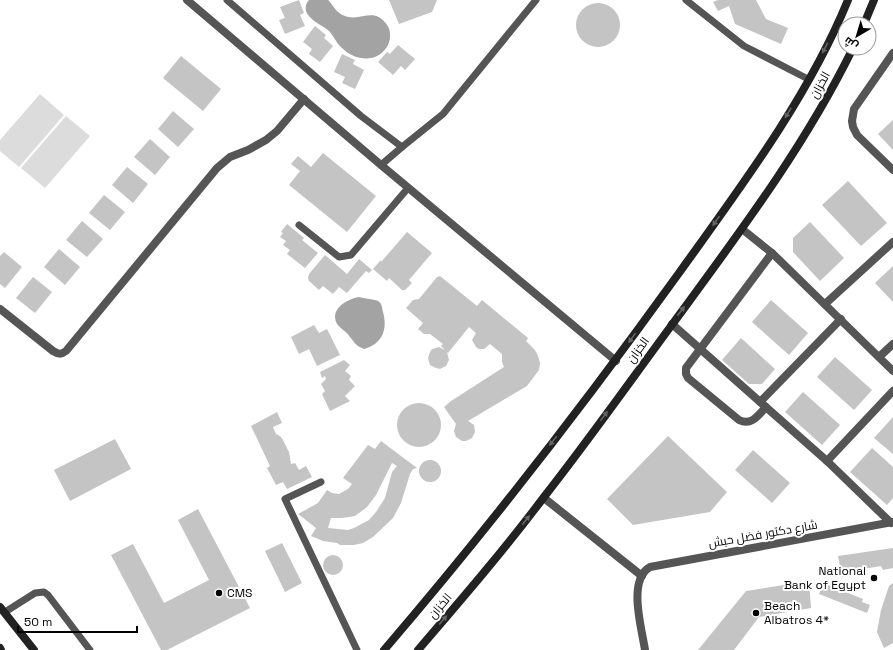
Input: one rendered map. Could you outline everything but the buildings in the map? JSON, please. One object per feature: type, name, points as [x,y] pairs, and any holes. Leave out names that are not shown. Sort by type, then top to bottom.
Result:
[{"type":"main road","name":"الخزان","points":[[384,650],[476,539],[616,361],[714,224],[756,164],[808,80],[831,37],[848,0]]},
{"type":"main road","points":[[867,16],[874,0]]},
{"type":"main road","name":"الخزان","points":[[418,650],[544,498],[742,229],[782,172],[837,80],[849,56]]},
{"type":"main road","points":[[2,610],[34,650]]},
{"type":"street","points":[[187,0],[408,188],[616,361]]},
{"type":"street","points":[[893,53],[854,109],[852,121],[857,135],[893,170]]},
{"type":"street","points":[[0,309],[53,351],[58,354],[62,354],[217,168],[230,157],[248,150],[266,140],[277,131],[304,100]]},
{"type":"street","points":[[742,229],[772,253],[893,371]]},
{"type":"street","points":[[825,304],[893,242]]},
{"type":"street","points":[[772,253],[686,368],[688,378],[739,420],[743,422],[754,420],[763,405],[841,319]]},
{"type":"street","points":[[672,324],[827,461],[892,522]]},
{"type":"street","points":[[879,357],[893,344]]},
{"type":"street","points":[[827,461],[893,391]]},
{"type":"street","points":[[544,498],[642,576],[639,581],[637,593],[645,650]]},
{"type":"street","name":"شارع دكتور فضل حبش","points":[[642,576],[646,569],[650,567],[892,522]]},
{"type":"lane","points":[[227,0],[361,116],[402,147]]},
{"type":"lane","points":[[381,165],[444,114],[536,0]]},
{"type":"lane","points":[[686,0],[744,46],[808,80]]},
{"type":"lane","points":[[299,225],[339,257],[351,255],[408,188]]},
{"type":"lane","points":[[321,482],[284,499],[355,649]]},
{"type":"lane","points":[[2,610],[35,593],[44,592],[48,595],[90,650]]},
{"type":"shaded area","points":[[309,0],[328,0],[337,11],[345,16],[377,16],[382,19],[389,29],[390,37],[388,45],[384,51],[372,58],[360,58],[353,56],[340,46],[329,31],[313,20],[308,14],[306,7]]},
{"type":"shaded area","points":[[40,94],[64,115],[19,167],[0,151],[0,140]]},
{"type":"shaded area","points":[[66,116],[90,136],[45,188],[21,168]]},
{"type":"shaded area","points":[[359,297],[379,302],[382,306],[385,325],[379,340],[370,347],[364,349],[356,344],[337,324],[335,319],[335,314],[340,306],[349,300]]},
{"type":"place","name":"National Bank of Egypt","points":[[874,578]]},
{"type":"place","name":"CMS","points":[[219,593]]},
{"type":"place","name":"Beach Albatros 4*","points":[[756,613]]}]
